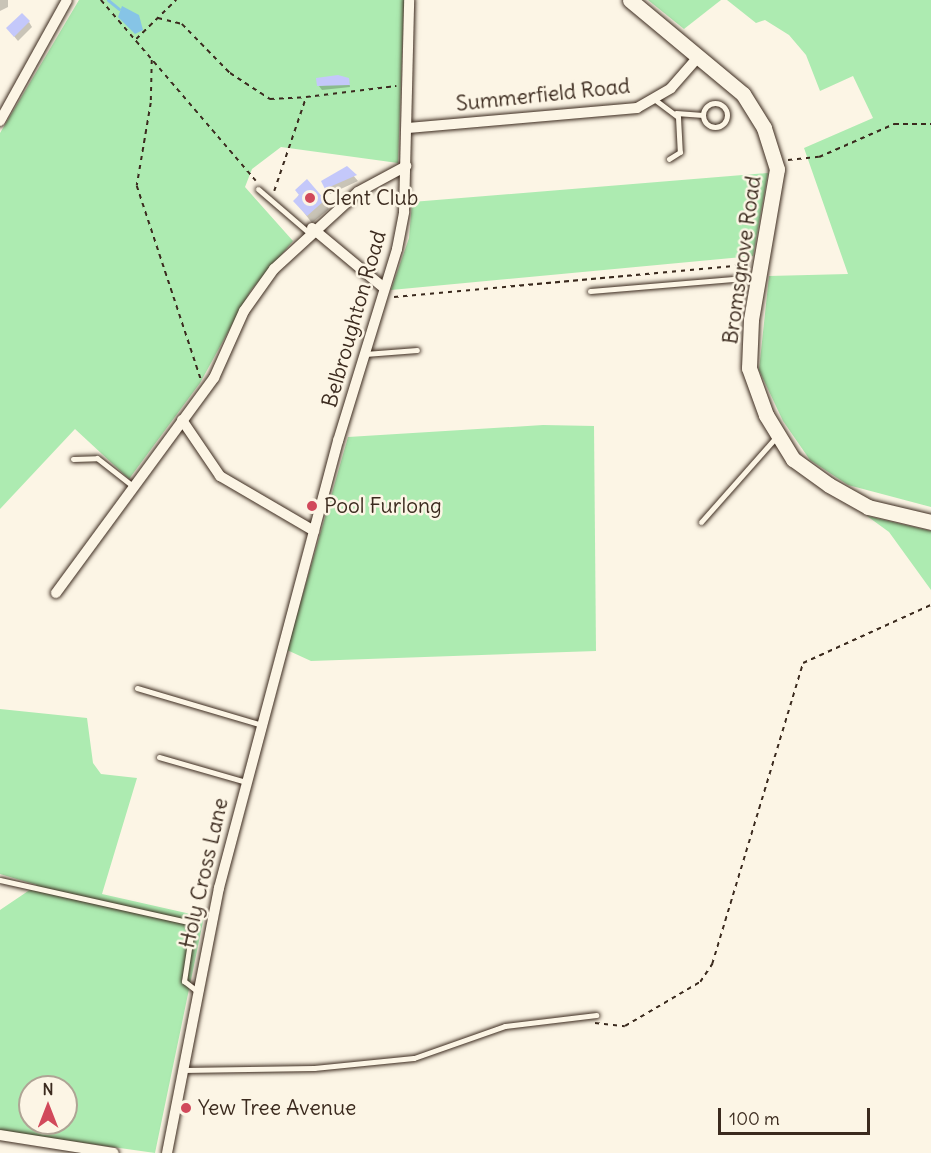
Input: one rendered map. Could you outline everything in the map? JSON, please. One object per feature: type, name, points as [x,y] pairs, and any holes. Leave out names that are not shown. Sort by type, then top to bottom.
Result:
[{"type":"street","points":[[0,121],[67,0]]},
{"type":"street","name":"Belbroughton Road","points":[[296,606],[314,531],[404,212],[410,0]]},
{"type":"street","name":"Bromsgrove Road","points":[[630,0],[743,94],[764,128],[775,164],[749,368],[778,435],[793,459],[839,491],[894,516],[931,522]]},
{"type":"street","name":"Summerfield Road","points":[[408,128],[637,108],[671,88],[699,56]]},
{"type":"street","points":[[56,593],[208,386],[244,311],[310,230],[358,192],[406,166]]},
{"type":"street","points":[[310,230],[383,292]]},
{"type":"street","points":[[182,420],[220,476],[314,531]]},
{"type":"street","name":"Holy Cross Lane","points":[[166,1153],[198,992],[246,782],[296,606]]},
{"type":"street","points":[[0,1135],[114,1153]]},
{"type":"lane","points":[[653,99],[676,113],[703,115],[715,127],[727,114],[712,103],[703,115]]},
{"type":"lane","points":[[669,159],[680,152],[676,113]]},
{"type":"lane","points":[[258,189],[310,230]]},
{"type":"lane","points":[[590,291],[760,270]]},
{"type":"lane","points":[[365,354],[417,350]]},
{"type":"lane","points":[[701,522],[778,435]]},
{"type":"lane","points":[[74,459],[97,458],[134,487]]},
{"type":"lane","points":[[137,688],[262,725]]},
{"type":"lane","points":[[159,757],[246,782]]},
{"type":"lane","points":[[0,880],[188,922],[192,929],[184,981],[198,992]]},
{"type":"lane","points":[[182,1070],[314,1068],[414,1059],[505,1026],[596,1015]]},
{"type":"path","points":[[100,0],[255,176],[258,189]]},
{"type":"path","points":[[136,39],[176,0]]},
{"type":"path","points":[[158,18],[182,24],[230,73],[270,99],[409,86]]},
{"type":"path","points":[[152,60],[151,103],[137,186],[158,260],[196,352],[198,377],[208,386]]},
{"type":"path","points":[[268,197],[277,188],[306,97]]},
{"type":"path","points":[[775,164],[819,157],[894,124],[931,124]]},
{"type":"path","points":[[383,292],[760,270]]},
{"type":"path","points":[[584,1016],[599,1025],[625,1026],[700,982],[712,964],[803,663],[931,605]]},
{"type":"green space","points":[[79,0],[404,0],[398,163],[281,147],[252,169],[245,187],[293,241],[251,290],[200,383],[129,479],[75,429],[0,509],[0,133]]},
{"type":"green space","points":[[648,0],[721,0],[684,29]]},
{"type":"green space","points":[[727,0],[931,0],[931,507],[848,485],[810,460],[783,421],[759,370],[769,276],[848,274],[804,148],[873,118],[853,76],[820,91],[806,55],[789,35],[765,20],[756,23]]},
{"type":"green space","points":[[768,173],[753,256],[391,290],[409,238],[412,202]]},
{"type":"green space","points":[[543,425],[594,426],[596,651],[311,661],[287,650],[348,437]]},
{"type":"green space","points":[[867,516],[931,531],[931,590],[889,532]]},
{"type":"green space","points":[[0,709],[87,718],[93,763],[101,774],[137,778],[102,894],[204,917],[155,1153],[28,1135],[78,1135],[78,1075],[18,1075],[18,1134],[0,1131],[0,910],[37,885],[0,874]]},
{"type":"water","points":[[122,6],[139,15],[143,30],[135,34],[118,17]]},
{"type":"building","points":[[22,13],[30,21],[14,37],[6,28]]},
{"type":"building","points":[[338,75],[349,78],[350,85],[317,86],[316,78]]},
{"type":"building","points":[[347,166],[357,175],[325,189],[321,181]]},
{"type":"building","name":"Clent Club","points":[[307,179],[325,200],[307,216],[293,201],[299,195],[295,190]]},
{"type":"waterway","points":[[108,0],[119,9]]},
{"type":"place","name":"Clent Club","points":[[310,198]]},
{"type":"place","name":"Pool Furlong","points":[[312,506]]},
{"type":"place","name":"Yew Tree Avenue","points":[[186,1108]]}]
